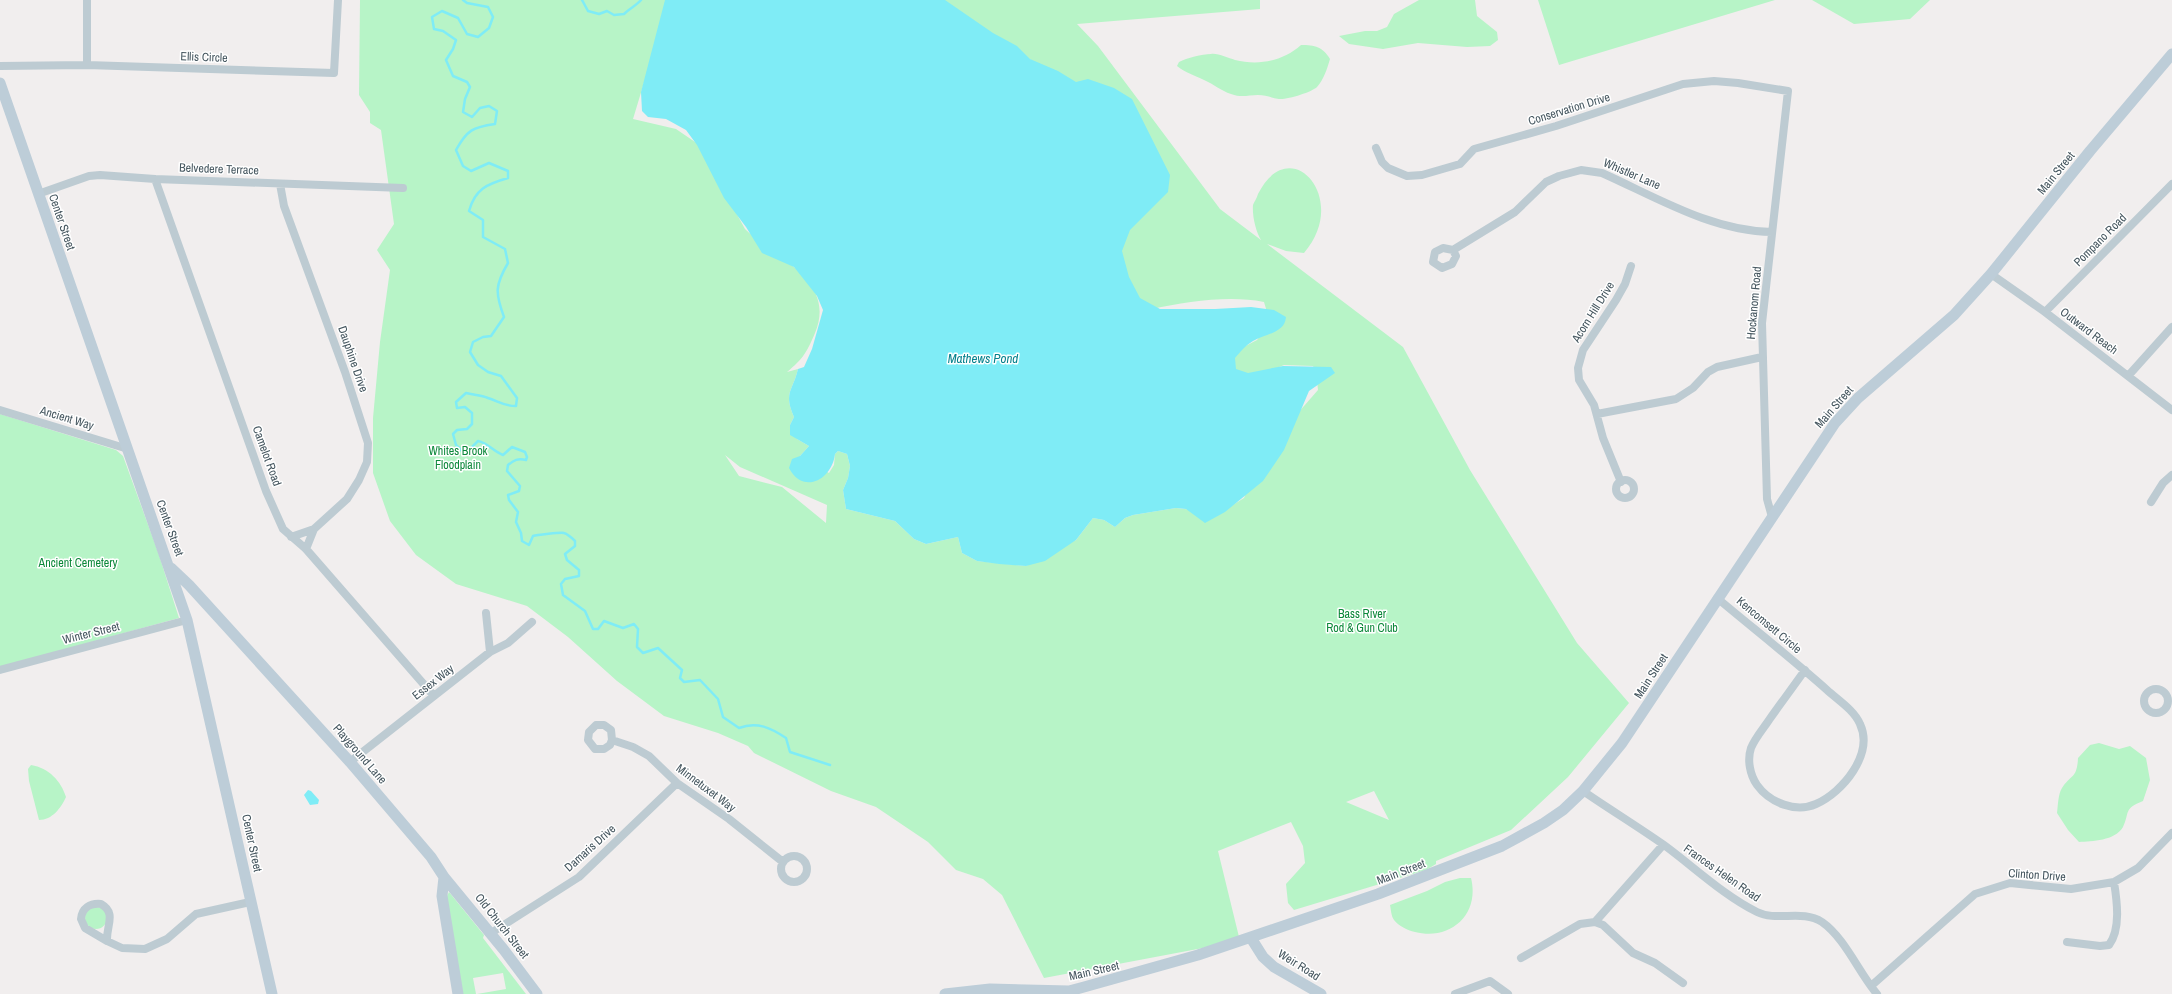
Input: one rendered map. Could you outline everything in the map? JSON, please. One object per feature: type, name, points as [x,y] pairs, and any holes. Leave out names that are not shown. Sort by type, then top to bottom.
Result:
[{"type":"street","points":[[87,0],[87,65]]},
{"type":"street","name":"Ellis Circle","points":[[0,66],[87,65],[334,73],[338,0]]},
{"type":"street","name":"Main Street","points":[[945,994],[990,989],[1069,991],[1122,978],[1251,938],[1378,894],[1502,846],[1544,823],[1562,810],[1583,791],[1626,737],[1828,433],[1850,405],[1954,315],[1991,274],[2090,151],[2172,54]]},
{"type":"street","name":"Conservation Drive","points":[[1376,148],[1382,162],[1388,168],[1407,176],[1422,175],[1460,164],[1474,149],[1556,126],[1683,84],[1714,81],[1738,83],[1788,91]]},
{"type":"street","name":"Center Street","points":[[1,89],[170,567],[187,620],[272,994]]},
{"type":"street","name":"Hockanom Road","points":[[1772,517],[1767,499],[1762,323],[1788,91]]},
{"type":"street","name":"Whistler Lane","points":[[1453,250],[1515,212],[1546,182],[1559,176],[1581,170],[1602,173],[1712,222],[1748,231],[1772,232]]},
{"type":"street","name":"Belvedere Terrace","points":[[38,194],[89,176],[403,188]]},
{"type":"street","name":"Camelot Road","points":[[155,179],[266,491],[284,529],[306,549],[434,696]]},
{"type":"street","name":"Dauphine Drive","points":[[280,184],[284,206],[345,372],[368,443],[367,462],[359,480],[346,499],[314,529],[292,537]]},
{"type":"street","name":"Pompano Road","points":[[2045,312],[2172,184]]},
{"type":"street","name":"Acorn Hill Drive","points":[[1621,482],[1603,438],[1597,414],[1579,380],[1579,361],[1589,339],[1625,284],[1631,266]]},
{"type":"street","name":"Outward Reach","points":[[1991,274],[2045,312],[2172,410]]},
{"type":"street","points":[[2128,376],[2172,327]]},
{"type":"street","points":[[1597,414],[1676,399],[1693,388],[1708,372],[1717,367],[1762,357]]},
{"type":"street","name":"Ancient Way","points":[[0,410],[128,449]]},
{"type":"street","points":[[2151,502],[2163,483],[2172,475]]},
{"type":"street","name":"Dauphine Drive","points":[[306,549],[314,529]]},
{"type":"street","name":"Playground Lane","points":[[170,567],[189,585],[350,762],[431,857],[444,877]]},
{"type":"street","name":"Kencomsett Circle","points":[[1717,598],[1804,670],[1854,715],[1862,730],[1865,744],[1862,756],[1854,770],[1831,795],[1816,805],[1796,807],[1779,803],[1763,792],[1755,782],[1749,760],[1751,748],[1758,736],[1804,670]]},
{"type":"street","points":[[486,613],[490,652]]},
{"type":"street","name":"Winter Street","points":[[0,670],[187,620]]},
{"type":"street","name":"Essex Way","points":[[350,762],[490,652],[508,643],[532,622]]},
{"type":"street","name":"Minnetuxet Way","points":[[612,740],[633,747],[649,756],[677,783],[729,819],[783,862]]},
{"type":"street","name":"Damaris Drive","points":[[491,933],[579,877],[677,783]]},
{"type":"street","name":"Frances Helen Road","points":[[1583,791],[1663,845],[1706,878],[1757,912],[1769,917],[1796,916],[1820,922],[1849,953],[1877,994]]},
{"type":"street","name":"Clinton Drive","points":[[1871,986],[1975,894],[2010,883],[2071,889],[2114,882],[2138,868],[2172,833]]},
{"type":"street","points":[[1595,922],[1663,845]]},
{"type":"street","points":[[444,877],[442,896],[458,994]]},
{"type":"street","name":"Old Church Street","points":[[444,877],[491,933],[537,994]]},
{"type":"street","points":[[2067,942],[2100,946],[2109,945],[2112,940],[2118,905],[2114,882]]},
{"type":"street","points":[[107,941],[106,934],[111,920],[108,910],[101,904],[91,905],[82,915],[82,924],[89,931],[107,941],[130,950],[145,949],[167,939],[196,914],[250,902]]},
{"type":"street","points":[[1521,958],[1580,924],[1595,922],[1603,925],[1632,952],[1655,963],[1683,983]]},
{"type":"street","name":"Weir Road","points":[[1251,938],[1263,957],[1274,967],[1321,994]]},
{"type":"street","points":[[1455,994],[1490,981],[1508,994]]},
{"type":"green space","name":"Bass River Rod & Gun Club","points":[[360,0],[669,0],[633,119],[676,129],[698,144],[745,229],[800,272],[810,284],[818,298],[820,315],[810,345],[804,355],[787,372],[798,369],[790,392],[789,402],[794,417],[790,425],[797,439],[809,446],[800,456],[829,473],[834,465],[835,454],[838,451],[847,454],[850,466],[848,478],[843,490],[846,509],[895,521],[914,539],[926,544],[958,537],[962,553],[977,561],[1026,566],[1076,540],[1093,518],[1104,520],[1115,527],[1125,518],[1133,515],[1176,508],[1220,513],[1244,498],[1256,469],[1283,430],[1318,390],[1316,371],[1313,366],[1284,365],[1267,372],[1231,397],[1232,353],[1257,340],[1270,322],[1264,302],[1222,299],[1152,309],[1119,286],[1058,74],[917,0],[1260,0],[1260,9],[1077,24],[1098,46],[1220,209],[1261,240],[1255,224],[1253,205],[1258,194],[1271,176],[1285,169],[1299,170],[1311,179],[1319,194],[1321,212],[1317,232],[1304,253],[1286,251],[1267,244],[1403,347],[1470,470],[1577,643],[1629,703],[1568,777],[1511,830],[1436,861],[1436,864],[1426,870],[1294,910],[1288,903],[1286,884],[1305,863],[1303,846],[1291,822],[1218,851],[1240,941],[1044,978],[1002,895],[983,879],[956,870],[928,842],[876,807],[831,791],[754,753],[748,746],[718,733],[664,716],[617,681],[568,637],[527,606],[456,584],[416,555],[390,521],[373,473],[373,418],[380,342],[390,270],[377,250],[394,224],[381,130],[370,123],[370,112],[359,95]],"holes":[[[725,455],[740,467],[827,505],[826,523],[782,487],[739,476]],[[1374,791],[1389,820],[1346,802]]]},
{"type":"green space","points":[[1419,0],[1475,0],[1477,16],[1497,32],[1498,40],[1490,46],[1467,47],[1418,43],[1383,49],[1349,44],[1339,36],[1365,31],[1377,31],[1387,27],[1394,14]]},
{"type":"green space","points":[[1538,0],[1775,0],[1559,65]]},
{"type":"green space","points":[[1812,0],[1930,0],[1910,19],[1854,24]]},
{"type":"green space","points":[[1301,45],[1321,49],[1330,59],[1323,77],[1317,87],[1305,93],[1288,98],[1279,99],[1261,95],[1235,95],[1224,91],[1177,66],[1179,62],[1195,56],[1207,54],[1217,54],[1244,62],[1270,61],[1286,55]]},
{"type":"green space","name":"Ancient Cemetery","points":[[0,414],[116,450],[123,456],[158,552],[179,618],[0,667]]},
{"type":"green space","points":[[2099,743],[2119,749],[2130,746],[2146,758],[2150,780],[2143,801],[2132,806],[2128,811],[2123,827],[2119,832],[2109,838],[2079,842],[2068,830],[2057,813],[2059,797],[2062,788],[2075,773],[2078,758],[2090,745]]},
{"type":"green space","points":[[31,765],[49,772],[61,786],[66,797],[56,813],[48,818],[39,820],[29,781],[28,769]]},
{"type":"green space","points":[[1460,878],[1471,878],[1473,891],[1471,903],[1467,913],[1460,922],[1451,928],[1428,934],[1403,928],[1394,920],[1390,905],[1427,891],[1445,882]]},
{"type":"green space","points":[[449,892],[484,935],[483,938],[526,994],[477,994],[506,989],[503,973],[473,978],[476,994],[463,994],[446,898]]},
{"type":"green space","points":[[96,907],[100,908],[106,914],[106,922],[100,928],[96,929],[92,928],[86,922],[85,918],[86,914],[92,908]]},
{"type":"water","name":"Mathews Pond","points":[[665,0],[945,0],[993,33],[1017,46],[1030,59],[1058,71],[1076,82],[1088,79],[1114,88],[1132,99],[1170,175],[1168,192],[1130,230],[1122,251],[1129,277],[1140,298],[1160,309],[1215,309],[1251,307],[1274,310],[1286,317],[1282,327],[1253,341],[1246,347],[1235,358],[1236,369],[1248,373],[1283,366],[1331,367],[1335,373],[1309,391],[1284,450],[1263,481],[1225,512],[1205,523],[1186,509],[1176,508],[1133,515],[1125,518],[1115,527],[1104,520],[1093,518],[1076,540],[1045,561],[1026,566],[977,561],[962,553],[958,537],[926,544],[914,539],[895,521],[846,509],[843,490],[848,478],[850,466],[847,454],[838,451],[835,454],[829,471],[816,481],[802,481],[795,476],[789,468],[792,459],[800,456],[809,446],[790,435],[790,425],[794,417],[789,402],[789,397],[798,369],[804,367],[812,349],[823,310],[817,296],[794,267],[762,253],[746,227],[724,198],[697,145],[686,130],[666,119],[648,117],[642,111],[641,92]]},
{"type":"water","points":[[308,790],[311,791],[319,800],[318,804],[310,805],[304,795]]},
{"type":"waterway","points":[[463,0],[467,3],[488,7],[493,17],[489,28],[478,37],[467,34],[458,18],[442,11],[432,17],[434,29],[443,31],[456,40],[453,49],[446,60],[453,76],[467,82],[470,87],[465,99],[463,112],[472,117],[480,108],[489,106],[497,111],[495,124],[476,128],[471,131],[467,134],[456,150],[463,166],[471,171],[489,163],[508,171],[508,178],[488,185],[478,192],[469,211],[483,220],[483,237],[505,249],[508,263],[501,277],[498,289],[499,302],[504,317],[491,336],[483,337],[473,342],[470,352],[478,365],[488,372],[501,376],[517,398],[516,406],[512,406],[505,405],[483,396],[466,393],[456,402],[457,408],[465,407],[472,413],[472,424],[467,429],[457,430],[453,434],[456,445],[463,452],[468,451],[478,441],[485,443],[503,455],[512,447],[525,452],[527,457],[526,460],[518,459],[512,462],[508,465],[507,471],[520,486],[519,491],[508,495],[509,500],[518,512],[516,522],[521,533],[522,541],[529,545],[533,536],[562,533],[567,534],[575,541],[575,546],[565,554],[567,560],[579,570],[579,576],[565,579],[561,584],[563,595],[585,611],[593,629],[598,629],[604,621],[623,628],[634,624],[638,629],[637,647],[643,653],[658,648],[682,670],[680,678],[684,682],[700,680],[718,699],[723,717],[739,728],[758,725],[775,731],[786,738],[790,752],[830,765]]},
{"type":"waterway","points":[[582,0],[588,11],[599,14],[607,11],[614,15],[624,14],[641,0]]},
{"type":"park label","name":"Whites Brook Floodplain","points":[[458,458]]}]
